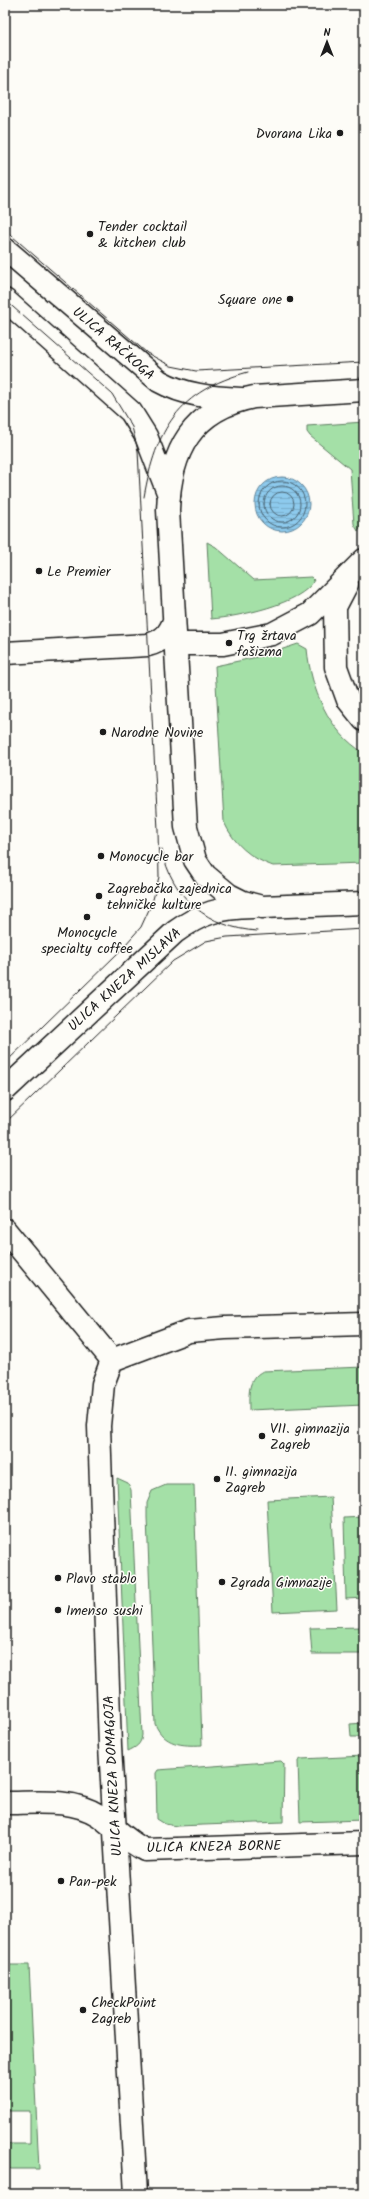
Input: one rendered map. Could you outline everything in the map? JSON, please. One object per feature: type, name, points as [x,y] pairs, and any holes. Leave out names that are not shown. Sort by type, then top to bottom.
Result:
[{"type":"street","name":"ULICA RAČKOGA","points":[[5,249],[159,381],[169,387],[197,395],[241,399]]},
{"type":"street","points":[[5,300],[131,412],[146,436],[169,495]]},
{"type":"street","points":[[364,390],[268,395],[241,399],[214,411],[191,432],[182,445],[170,477],[169,495],[174,621],[186,827],[189,844],[195,860],[205,875],[218,886],[243,902],[262,907],[364,903]]},
{"type":"street","points":[[176,644],[223,644],[272,634],[310,614],[362,563]]},
{"type":"street","points":[[362,563],[343,590],[335,607],[334,632],[336,667],[348,700],[364,720]]},
{"type":"street","points":[[5,653],[148,645],[164,638],[174,621]]},
{"type":"street","name":"ULICA KNEZA MISLAVA","points":[[5,1090],[159,945],[189,922],[214,910],[262,907]]},
{"type":"street","points":[[5,1230],[112,1360],[189,1331],[225,1328],[364,1324]]},
{"type":"street","name":"ULICA KNEZA DOMAGOJA","points":[[112,1360],[103,1384],[99,1426],[110,1746],[136,2194]]},
{"type":"street","name":"ULICA KNEZA BORNE","points":[[5,1803],[60,1803],[80,1806],[97,1815],[135,1845],[145,1850],[364,1843]]},
{"type":"green space","points":[[364,422],[364,520],[358,531],[354,524],[350,469],[310,436],[307,432],[307,426]]},
{"type":"green space","points":[[207,542],[216,547],[254,580],[311,577],[314,580],[297,596],[268,608],[211,619]]},
{"type":"green space","points":[[298,644],[307,649],[309,664],[317,694],[331,721],[351,744],[364,753],[364,863],[273,866],[257,859],[244,849],[233,837],[224,822],[215,666],[262,656]]},
{"type":"green space","points":[[364,1367],[364,1405],[249,1410],[250,1388],[254,1378],[263,1371]]},
{"type":"green space","points":[[117,1478],[128,1483],[131,1490],[142,1735],[141,1741],[138,1745],[128,1751]]},
{"type":"green space","points":[[166,1485],[194,1485],[202,1745],[174,1743],[163,1736],[155,1724],[147,1503],[152,1491]]},
{"type":"green space","points":[[331,1497],[337,1609],[273,1612],[267,1500]]},
{"type":"green space","points":[[364,1517],[364,1598],[346,1599],[344,1518]]},
{"type":"green space","points":[[364,1627],[364,1654],[312,1654],[310,1628]]},
{"type":"green space","points":[[364,1723],[364,1737],[351,1737],[350,1724]]},
{"type":"green space","points":[[364,1756],[364,1820],[300,1822],[298,1761],[301,1759]]},
{"type":"green space","points":[[281,1761],[284,1764],[283,1822],[177,1826],[165,1824],[157,1819],[156,1773],[158,1770]]},
{"type":"green space","points":[[5,1965],[29,1965],[39,2169],[11,2169],[6,2166],[5,2147],[9,2144],[30,2144],[30,2111],[5,2111]]},
{"type":"water","points":[[277,477],[287,477],[297,481],[305,489],[309,499],[309,509],[305,519],[297,527],[287,531],[277,531],[267,527],[259,519],[255,509],[255,499],[259,489],[267,481]]},
{"type":"tram line","points":[[5,230],[147,353],[171,366],[196,371],[364,362]]},
{"type":"tram line","points":[[5,300],[112,394],[132,427],[138,451],[158,830],[159,877],[152,903],[141,927],[117,954],[5,1063]]},
{"type":"tram line","points":[[144,497],[155,451],[174,416],[187,402],[204,390],[224,380],[248,372]]},
{"type":"tram line","points":[[162,849],[174,882],[183,896],[195,907],[208,917],[223,924],[240,929],[257,931]]},
{"type":"tram line","points":[[5,1123],[173,961],[206,941],[227,937],[364,929]]},
{"type":"place","name":"Dvorana Lika","points":[[340,133]]},
{"type":"place","name":"Tender cocktail & kitchen club","points":[[90,234]]},
{"type":"place","name":"Square one","points":[[290,299]]},
{"type":"place","name":"Le Premier","points":[[39,571]]},
{"type":"place","name":"Trg žrtava fašizma","points":[[229,643]]},
{"type":"place","name":"Narodne Novine","points":[[103,732]]},
{"type":"place","name":"Monocycle bar","points":[[101,856]]},
{"type":"place","name":"Zagrebačka zajednica tehničke kulture","points":[[99,896]]},
{"type":"place","name":"Monocycle specialty coffee","points":[[87,917]]},
{"type":"place","name":"VII. gimnazija Zagreb","points":[[262,1436]]},
{"type":"place","name":"II. gimnazija Zagreb","points":[[217,1479]]},
{"type":"place","name":"Plavo stablo","points":[[58,1578]]},
{"type":"place","name":"Zgrada Gimnazije","points":[[222,1582]]},
{"type":"place","name":"Imenso sushi","points":[[58,1610]]},
{"type":"place","name":"Pan-pek","points":[[61,1881]]},
{"type":"place","name":"CheckPoint Zagreb","points":[[83,2010]]}]
